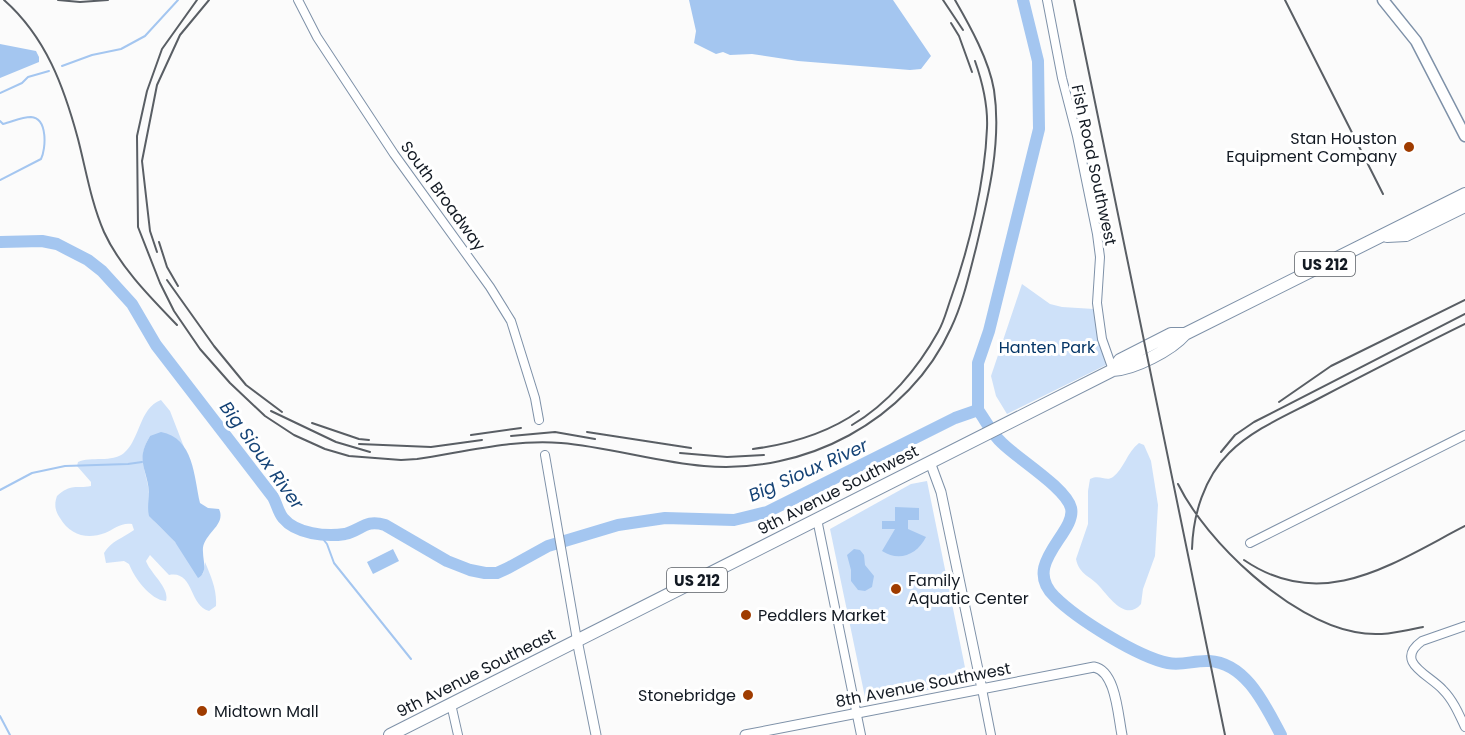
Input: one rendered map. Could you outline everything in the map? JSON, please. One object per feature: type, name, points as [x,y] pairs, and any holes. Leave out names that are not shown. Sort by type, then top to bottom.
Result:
[{"type":"main road","points":[[1383,0],[1416,41],[1465,136]]},
{"type":"main road","name":"9th Avenue Southwest","points":[[577,640],[1113,370],[1120,360],[1171,334],[1185,334],[1465,194]]},
{"type":"main road","points":[[1379,237],[1406,235],[1465,206]]},
{"type":"main road","name":"9th Avenue Southeast","points":[[390,735],[577,640]]},
{"type":"street","name":"South Broadway","points":[[298,0],[317,37],[387,144],[490,287],[511,321],[535,398],[539,420]]},
{"type":"street","name":"Fish Road Southwest","points":[[1047,0],[1095,224],[1100,257],[1097,303],[1102,339],[1113,370]]},
{"type":"street","points":[[1250,543],[1465,435]]},
{"type":"street","points":[[545,455],[596,735]]},
{"type":"street","points":[[930,462],[941,492],[991,735]]},
{"type":"street","points":[[817,519],[861,735]]},
{"type":"street","points":[[1465,627],[1422,640],[1413,650],[1412,655],[1414,666],[1444,691],[1465,727]]},
{"type":"street","name":"8th Avenue Southwest","points":[[745,735],[1098,668],[1106,672],[1112,685],[1122,735]]},
{"type":"street","points":[[451,704],[458,735]]},
{"type":"green space","name":"Hanten Park","points":[[1022,284],[1050,304],[1094,309],[1098,337],[1106,365],[1007,414],[996,396],[991,376]]},
{"type":"green space","points":[[161,400],[170,411],[184,447],[175,438],[150,436],[146,443],[143,461],[152,518],[203,574],[205,562],[216,594],[216,606],[209,611],[198,603],[183,578],[169,575],[150,555],[146,561],[165,591],[166,601],[154,597],[149,592],[129,564],[124,561],[106,563],[104,553],[114,543],[134,530],[132,524],[121,525],[98,535],[85,536],[74,532],[64,524],[56,510],[57,496],[62,492],[70,488],[91,486],[91,482],[77,466],[78,462],[114,458],[124,453],[148,410]]},
{"type":"green space","points":[[1139,443],[1144,445],[1151,461],[1158,505],[1155,556],[1143,589],[1141,604],[1130,610],[1113,602],[1097,583],[1080,569],[1076,559],[1088,524],[1090,479],[1113,477]]},
{"type":"green space","name":"Family Aquatic Center","points":[[927,481],[968,682],[866,702],[830,529],[911,484]]},
{"type":"water","points":[[689,0],[893,0],[931,56],[921,69],[910,70],[798,61],[752,54],[730,55],[723,52],[716,54],[694,43],[696,31]]},
{"type":"water","points":[[0,44],[36,51],[39,62],[0,78]]},
{"type":"water","points":[[161,432],[172,436],[186,450],[194,471],[200,503],[208,508],[219,509],[221,515],[203,546],[204,570],[198,578],[175,542],[149,516],[149,492],[143,452],[150,436]]},
{"type":"water","points":[[895,507],[919,508],[919,520],[908,520],[908,529],[926,537],[918,548],[907,555],[895,556],[882,551],[895,529],[882,529],[882,521],[895,521]]},
{"type":"water","points":[[393,549],[399,561],[373,574],[367,562]]},
{"type":"water","points":[[854,549],[860,550],[864,555],[865,565],[874,576],[872,587],[865,591],[858,590],[851,581],[847,555]]},
{"type":"waterway","points":[[62,66],[92,55],[121,49],[145,36],[178,0]]},
{"type":"waterway","points":[[978,410],[978,363],[989,331],[1039,129],[1038,61],[1023,0]]},
{"type":"waterway","points":[[0,93],[22,83],[28,77],[49,71]]},
{"type":"waterway","points":[[0,121],[3,124],[27,117],[37,119],[43,128],[45,142],[41,159],[0,180]]},
{"type":"waterway","name":"Big Sioux River","points":[[0,242],[42,241],[57,244],[88,260],[102,271],[132,304],[156,345],[273,497],[281,516],[296,528],[329,535],[345,534],[373,523],[385,525],[447,561],[485,573],[497,573],[548,546],[618,525],[665,518],[734,520],[767,512],[955,418],[978,410]]},
{"type":"waterway","name":"Big Sioux River","points":[[978,410],[998,439],[1051,483],[1067,500],[1071,508],[1071,518],[1046,561],[1044,573],[1046,585],[1055,597],[1078,616],[1109,636],[1155,659],[1173,664],[1209,661],[1234,669],[1244,677],[1261,699],[1281,735]]},
{"type":"waterway","points":[[0,490],[32,473],[65,466],[142,462]]},
{"type":"waterway","points":[[319,534],[327,544],[334,563],[411,659]]},
{"type":"waterway","points":[[0,716],[10,735]]},
{"type":"railway","points":[[4,0],[31,30],[60,82],[104,232],[118,257],[136,281],[177,325]]},
{"type":"railway","points":[[58,0],[80,2],[108,0]]},
{"type":"railway","points":[[197,0],[162,49],[147,91],[137,136],[138,227],[160,283],[174,311],[200,349],[230,383],[265,416],[294,435],[325,449],[349,456],[417,459],[507,444],[543,442],[579,445],[704,466],[742,466],[779,461],[815,451],[849,435],[881,415],[909,390],[932,361],[951,328],[965,289],[985,210],[996,130],[992,79],[973,32],[955,0]]},
{"type":"railway","points":[[157,252],[150,231],[142,161],[157,85],[180,35],[209,0]]},
{"type":"railway","points":[[943,0],[963,30]]},
{"type":"railway","points":[[1074,0],[1225,735]]},
{"type":"railway","points":[[1285,0],[1383,194]]},
{"type":"railway","points":[[951,23],[959,36],[972,72]]},
{"type":"railway","points":[[852,425],[878,407],[911,372],[940,328],[958,279],[970,236],[986,148],[985,102],[975,61]]},
{"type":"railway","points":[[159,242],[167,267],[178,286]]},
{"type":"railway","points":[[167,280],[214,346],[246,385],[282,412]]},
{"type":"railway","points":[[1279,402],[1331,366],[1465,300]]},
{"type":"railway","points":[[1221,452],[1235,435],[1254,422],[1465,314]]},
{"type":"railway","points":[[1192,549],[1201,498],[1220,463],[1238,445],[1258,430],[1280,418],[1465,324]]},
{"type":"railway","points":[[271,411],[336,442],[370,452]]},
{"type":"railway","points":[[753,449],[809,436],[835,426],[859,411]]},
{"type":"railway","points":[[312,423],[359,439],[369,440]]},
{"type":"railway","points":[[471,435],[521,428]]},
{"type":"railway","points":[[511,436],[555,432],[595,439]]},
{"type":"railway","points":[[587,432],[691,448]]},
{"type":"railway","points":[[359,444],[431,447],[482,440]]},
{"type":"railway","points":[[680,453],[727,457],[764,455]]},
{"type":"railway","points":[[1178,484],[1191,507],[1230,554],[1253,576],[1304,612],[1330,625],[1355,632],[1389,633],[1423,627]]},
{"type":"railway","points":[[1244,560],[1273,576],[1302,583],[1330,583],[1357,577],[1384,567],[1465,526]]},
{"type":"place","name":"Stan Houston Equipment Company","points":[[1409,147]]},
{"type":"place","name":"Family Aquatic Center","points":[[896,589]]},
{"type":"place","name":"Peddlers Market","points":[[746,615]]},
{"type":"place","name":"Stonebridge","points":[[748,695]]},
{"type":"place","name":"Midtown Mall","points":[[202,711]]}]
